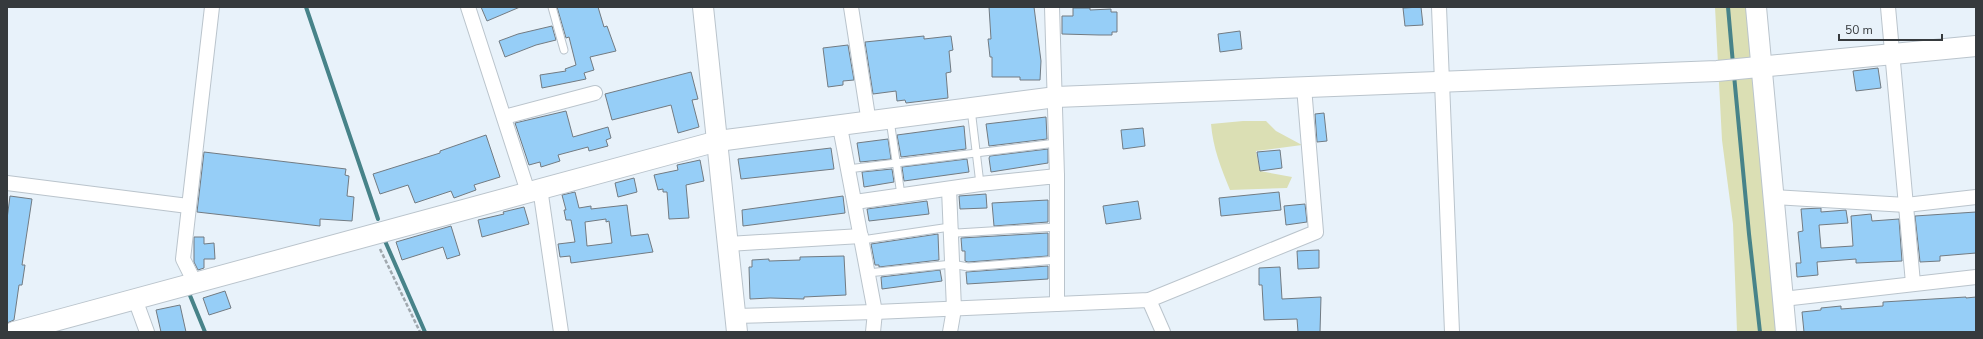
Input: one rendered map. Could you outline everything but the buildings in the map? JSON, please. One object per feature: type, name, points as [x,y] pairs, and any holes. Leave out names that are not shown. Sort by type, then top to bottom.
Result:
[{"type":"street","points":[[195,283],[183,259],[212,7]]},
{"type":"street","points":[[468,7],[504,117],[534,190],[562,332]]},
{"type":"street","points":[[703,7],[736,324],[875,312],[1149,300],[1316,232],[1304,87]]},
{"type":"street","points":[[851,7],[869,123]]},
{"type":"street","points":[[1052,7],[1056,97],[1057,304]]},
{"type":"street","points":[[1439,7],[1452,332]]},
{"type":"street","points":[[1756,7],[1786,332]]},
{"type":"street","points":[[1888,7],[1913,283]]},
{"type":"street","points":[[14,332],[37,329],[135,299],[718,141],[840,127],[1056,97],[1717,71],[1976,46]]},
{"type":"street","points":[[504,117],[595,93]]},
{"type":"street","points":[[840,127],[875,312],[873,332]]},
{"type":"street","points":[[854,202],[980,184],[1057,176]]},
{"type":"street","points":[[7,183],[188,206]]},
{"type":"street","points":[[949,189],[954,309],[950,332]]},
{"type":"street","points":[[1773,197],[1906,205],[1976,197]]},
{"type":"street","points":[[728,244],[861,238]]},
{"type":"street","points":[[1783,299],[1976,277]]},
{"type":"street","points":[[135,299],[147,332]]},
{"type":"street","points":[[1149,300],[1163,332]]},
{"type":"lane","points":[[552,7],[564,50]]},
{"type":"lane","points":[[971,109],[980,184]]},
{"type":"lane","points":[[890,120],[901,195]]},
{"type":"lane","points":[[848,169],[1056,143]]},
{"type":"lane","points":[[861,238],[950,227],[957,233],[1057,227]]},
{"type":"lane","points":[[868,272],[952,264],[968,267],[1057,260]]},
{"type":"path","points":[[373,234],[420,332]]},
{"type":"green space","points":[[1715,7],[1757,7],[1786,332],[1737,332],[1733,224],[1722,140]]},
{"type":"green space","points":[[1243,121],[1266,121],[1276,131],[1302,145],[1256,151],[1260,171],[1292,177],[1287,188],[1230,190],[1216,150],[1211,124]]},
{"type":"waterway","points":[[306,7],[378,219]]},
{"type":"waterway","points":[[1728,7],[1733,64]]},
{"type":"waterway","points":[[1734,75],[1760,332]]},
{"type":"waterway","points":[[385,241],[425,332]]},
{"type":"waterway","points":[[189,293],[205,332]]}]
